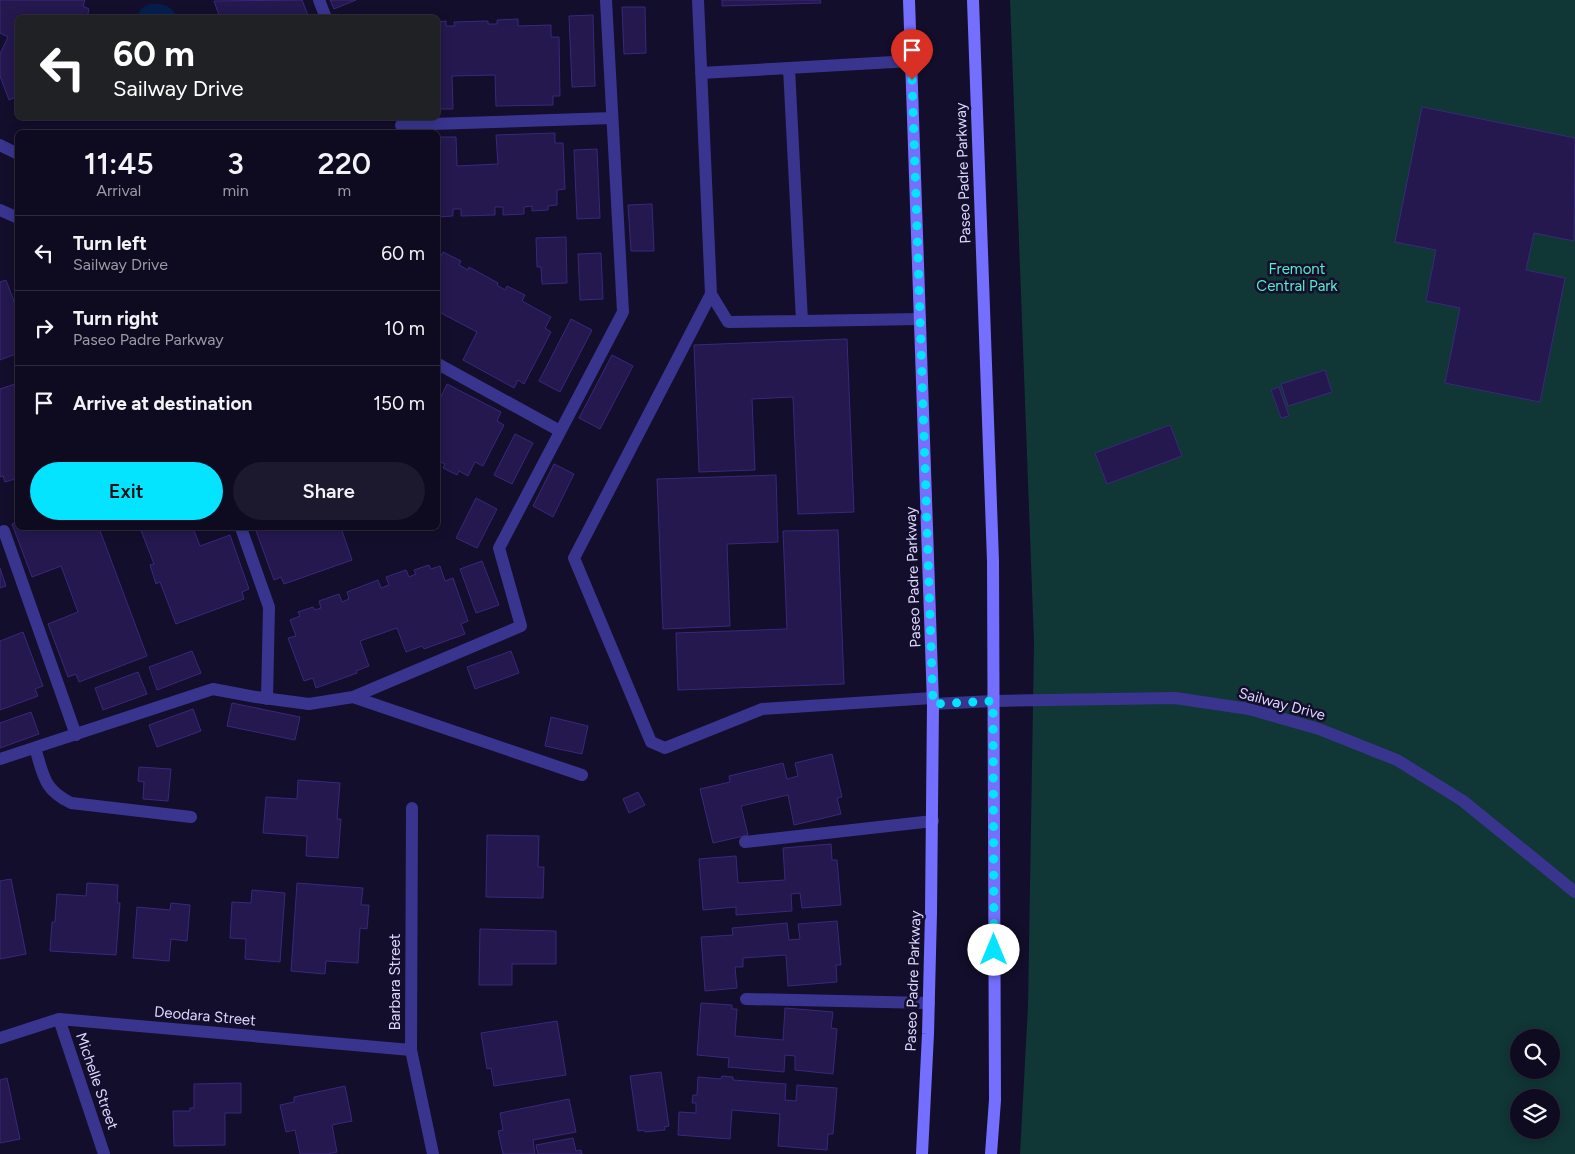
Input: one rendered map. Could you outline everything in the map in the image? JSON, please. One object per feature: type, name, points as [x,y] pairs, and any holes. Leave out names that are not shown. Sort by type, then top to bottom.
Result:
[{"type":"main road","name":"Paseo Padre Parkway","points":[[909,0],[933,701],[933,821],[929,1003],[922,1154]]},
{"type":"main road","name":"Paseo Padre Parkway","points":[[973,0],[993,561],[995,1100],[991,1154]]},
{"type":"street","points":[[319,0],[325,15]]},
{"type":"street","points":[[0,759],[213,689],[267,699],[309,704],[353,697],[522,626],[499,548],[623,312],[606,0]]},
{"type":"street","points":[[698,0],[711,294],[728,322],[920,319]]},
{"type":"street","points":[[701,72],[911,61]]},
{"type":"street","points":[[788,68],[802,321]]},
{"type":"street","points":[[401,125],[612,118]]},
{"type":"street","points":[[0,145],[15,152]]},
{"type":"street","points":[[0,210],[15,217]]},
{"type":"street","name":"Sailway Drive","points":[[711,294],[574,558],[651,742],[665,748],[762,709],[933,701],[1175,698],[1249,709],[1319,729],[1398,760],[1463,801],[1575,892]]},
{"type":"street","points":[[440,365],[560,431]]},
{"type":"street","points":[[242,530],[269,607],[267,699]]},
{"type":"street","points":[[4,531],[76,735]]},
{"type":"street","points":[[353,697],[582,775]]},
{"type":"street","points":[[35,748],[48,787],[58,796],[71,803],[191,817]]},
{"type":"street","name":"Barbara Street","points":[[412,808],[411,1050],[432,1154]]},
{"type":"street","points":[[745,842],[933,821]]},
{"type":"street","points":[[746,999],[929,1003]]},
{"type":"street","name":"Deodara Street","points":[[0,1038],[59,1019],[411,1050]]},
{"type":"street","name":"Michelle Street","points":[[59,1019],[104,1154]]},
{"type":"green space","name":"Fremont Central Park","points":[[1010,0],[1575,0],[1575,1154],[1020,1154],[1028,1006],[1034,643]]},
{"type":"water","points":[[150,4],[159,4],[166,6],[176,15],[137,15],[142,8]]},
{"type":"building","points":[[0,0],[85,0],[83,6],[89,9],[88,15],[15,15],[15,97],[9,100],[0,76],[0,54],[8,37],[0,33]]},
{"type":"building","points":[[302,0],[308,15],[219,15],[214,1]]},
{"type":"building","points":[[330,0],[356,0],[334,9]]},
{"type":"building","points":[[722,0],[820,0],[821,3],[722,6]]},
{"type":"building","points":[[622,7],[645,7],[646,53],[624,54]]},
{"type":"building","points":[[593,15],[595,86],[572,87],[569,16]]},
{"type":"building","points":[[518,19],[518,26],[551,25],[551,37],[559,37],[560,96],[553,96],[553,105],[496,106],[495,75],[452,76],[453,109],[440,109],[440,22],[446,21],[446,26],[455,26],[454,22],[488,21],[488,24],[497,24],[497,20]]},
{"type":"building","points":[[1422,107],[1575,138],[1574,241],[1534,233],[1526,270],[1565,278],[1540,402],[1445,383],[1460,308],[1426,301],[1436,250],[1395,242]]},
{"type":"building","points":[[555,133],[555,143],[563,143],[565,189],[557,190],[557,205],[548,206],[548,210],[532,211],[532,206],[524,207],[524,214],[503,215],[503,207],[495,207],[495,215],[461,216],[461,209],[453,209],[453,216],[440,217],[440,137],[456,137],[457,166],[498,164],[496,135]]},
{"type":"building","points":[[597,149],[600,218],[577,219],[574,150]]},
{"type":"building","points":[[652,204],[654,251],[631,251],[628,205]]},
{"type":"building","points":[[566,237],[567,283],[542,284],[541,267],[537,267],[536,238]]},
{"type":"building","points":[[443,252],[461,261],[459,265],[468,270],[469,267],[498,283],[497,285],[505,290],[507,286],[525,295],[522,301],[551,317],[545,328],[551,332],[524,384],[518,380],[514,388],[463,360],[477,332],[440,313],[440,258]]},
{"type":"building","points":[[601,253],[603,299],[580,300],[578,254]]},
{"type":"building","points":[[6,280],[15,304],[15,354],[0,360],[0,282]]},
{"type":"building","points":[[571,319],[592,330],[560,392],[539,381]]},
{"type":"building","points":[[847,339],[854,512],[798,514],[793,397],[752,399],[755,470],[699,472],[694,345]]},
{"type":"building","points":[[612,355],[633,366],[600,429],[579,418]]},
{"type":"building","points":[[1325,370],[1332,392],[1288,406],[1281,384]]},
{"type":"building","points":[[15,384],[15,479],[5,482],[3,476],[0,477],[0,389]]},
{"type":"building","points":[[447,384],[501,412],[497,421],[504,425],[483,466],[475,462],[468,476],[459,471],[457,475],[443,468],[445,464],[440,462],[440,399]]},
{"type":"building","points":[[1279,387],[1289,416],[1281,418],[1271,390]]},
{"type":"building","points":[[1170,425],[1182,456],[1107,484],[1095,453]]},
{"type":"building","points":[[515,434],[533,443],[512,484],[494,475]]},
{"type":"building","points":[[554,464],[574,474],[553,517],[533,506]]},
{"type":"building","points":[[776,475],[778,542],[727,544],[730,626],[663,629],[657,479]]},
{"type":"building","points":[[476,498],[497,509],[477,548],[456,538]]},
{"type":"building","points":[[15,522],[15,530],[100,530],[147,656],[79,682],[76,674],[68,677],[48,624],[78,612],[61,566],[32,577],[12,524]]},
{"type":"building","points":[[141,530],[194,530],[200,546],[230,535],[249,589],[242,592],[244,599],[176,624],[160,582],[156,584],[150,565],[154,564]]},
{"type":"building","points":[[256,530],[342,530],[352,560],[284,584],[281,577],[274,580]]},
{"type":"building","points":[[838,530],[844,684],[678,690],[676,633],[787,629],[783,531]]},
{"type":"building","points":[[482,561],[499,605],[476,613],[460,569]]},
{"type":"building","points":[[429,565],[431,569],[440,566],[445,581],[453,578],[468,621],[461,624],[465,634],[424,649],[422,646],[406,652],[397,628],[360,641],[369,666],[356,671],[357,673],[316,688],[313,678],[304,681],[288,638],[296,636],[290,620],[300,616],[298,612],[313,607],[315,610],[321,608],[319,601],[339,594],[342,602],[349,599],[347,592],[378,580],[381,588],[389,585],[386,577],[406,570],[409,577],[416,574],[414,570]]},
{"type":"building","points":[[0,568],[6,586],[0,588]]},
{"type":"building","points":[[23,632],[43,686],[35,689],[38,696],[0,710],[0,641]]},
{"type":"building","points":[[192,651],[201,673],[157,690],[149,667]]},
{"type":"building","points":[[511,651],[519,673],[475,689],[467,667]]},
{"type":"building","points":[[138,672],[147,694],[103,710],[95,688]]},
{"type":"building","points":[[232,703],[300,717],[295,740],[227,726]]},
{"type":"building","points":[[193,709],[201,731],[157,747],[149,725]]},
{"type":"building","points":[[31,712],[39,734],[0,748],[0,723]]},
{"type":"building","points":[[551,717],[588,726],[582,754],[545,746]]},
{"type":"building","points":[[832,754],[842,797],[837,798],[841,814],[794,825],[788,795],[741,806],[748,835],[713,843],[700,789],[730,782],[729,776],[783,763],[787,779],[798,776],[795,763]]},
{"type":"building","points":[[139,767],[171,769],[168,801],[143,799],[144,782],[138,781]]},
{"type":"building","points":[[298,780],[340,783],[337,819],[341,819],[338,858],[306,856],[307,836],[263,833],[266,797],[297,799]]},
{"type":"building","points":[[638,792],[645,805],[629,813],[623,799]]},
{"type":"building","points":[[487,835],[539,836],[538,867],[544,867],[543,898],[486,897]]},
{"type":"building","points":[[831,844],[832,860],[837,860],[841,905],[802,908],[800,893],[791,894],[792,911],[736,915],[736,907],[703,910],[699,859],[736,856],[738,883],[785,880],[783,848]]},
{"type":"building","points":[[11,879],[26,954],[0,959],[0,881]]},
{"type":"building","points":[[87,883],[118,885],[117,903],[120,903],[116,955],[50,951],[52,922],[55,922],[57,894],[86,896]]},
{"type":"building","points":[[297,883],[363,888],[361,905],[369,905],[367,929],[360,928],[358,963],[326,961],[325,974],[291,971]]},
{"type":"building","points":[[252,890],[285,893],[280,962],[245,959],[246,939],[230,938],[232,902],[251,903]]},
{"type":"building","points":[[171,903],[190,905],[187,941],[171,939],[169,961],[133,958],[137,907],[170,910]]},
{"type":"building","points":[[837,921],[841,965],[836,965],[837,982],[788,986],[786,955],[743,958],[743,967],[735,967],[737,988],[705,991],[701,937],[733,935],[732,928],[787,923],[789,940],[800,939],[798,924]]},
{"type":"building","points":[[480,929],[556,931],[556,964],[512,964],[512,985],[479,985]]},
{"type":"building","points":[[701,1003],[732,1005],[732,1009],[737,1009],[735,1036],[783,1040],[785,1008],[833,1012],[831,1028],[837,1029],[833,1074],[795,1070],[795,1056],[785,1055],[784,1072],[728,1067],[729,1058],[697,1055]]},
{"type":"building","points":[[557,1021],[566,1075],[494,1086],[491,1068],[487,1069],[481,1033]]},
{"type":"building","points":[[661,1072],[669,1126],[664,1127],[665,1130],[638,1131],[630,1076]]},
{"type":"building","points":[[722,1076],[733,1077],[733,1080],[786,1084],[785,1100],[796,1101],[797,1085],[837,1088],[833,1134],[828,1134],[827,1150],[778,1146],[780,1114],[732,1110],[730,1139],[678,1135],[679,1112],[696,1113],[696,1103],[692,1103],[693,1095],[697,1095],[698,1077],[721,1079]]},
{"type":"building","points":[[7,1078],[20,1139],[0,1143],[0,1080]]},
{"type":"building","points":[[241,1083],[241,1113],[225,1113],[225,1145],[174,1146],[173,1111],[190,1111],[190,1108],[194,1108],[194,1084]]},
{"type":"building","points":[[345,1086],[352,1121],[332,1125],[337,1152],[300,1154],[295,1130],[286,1132],[280,1105],[294,1102],[294,1097]]},
{"type":"building","points":[[569,1099],[576,1132],[533,1140],[535,1154],[503,1154],[498,1131],[503,1130],[500,1113]]},
{"type":"building","points":[[573,1138],[576,1151],[581,1150],[582,1154],[538,1154],[536,1145]]},
{"type":"route","points":[[912,80],[933,704],[993,701],[994,950]]}]
